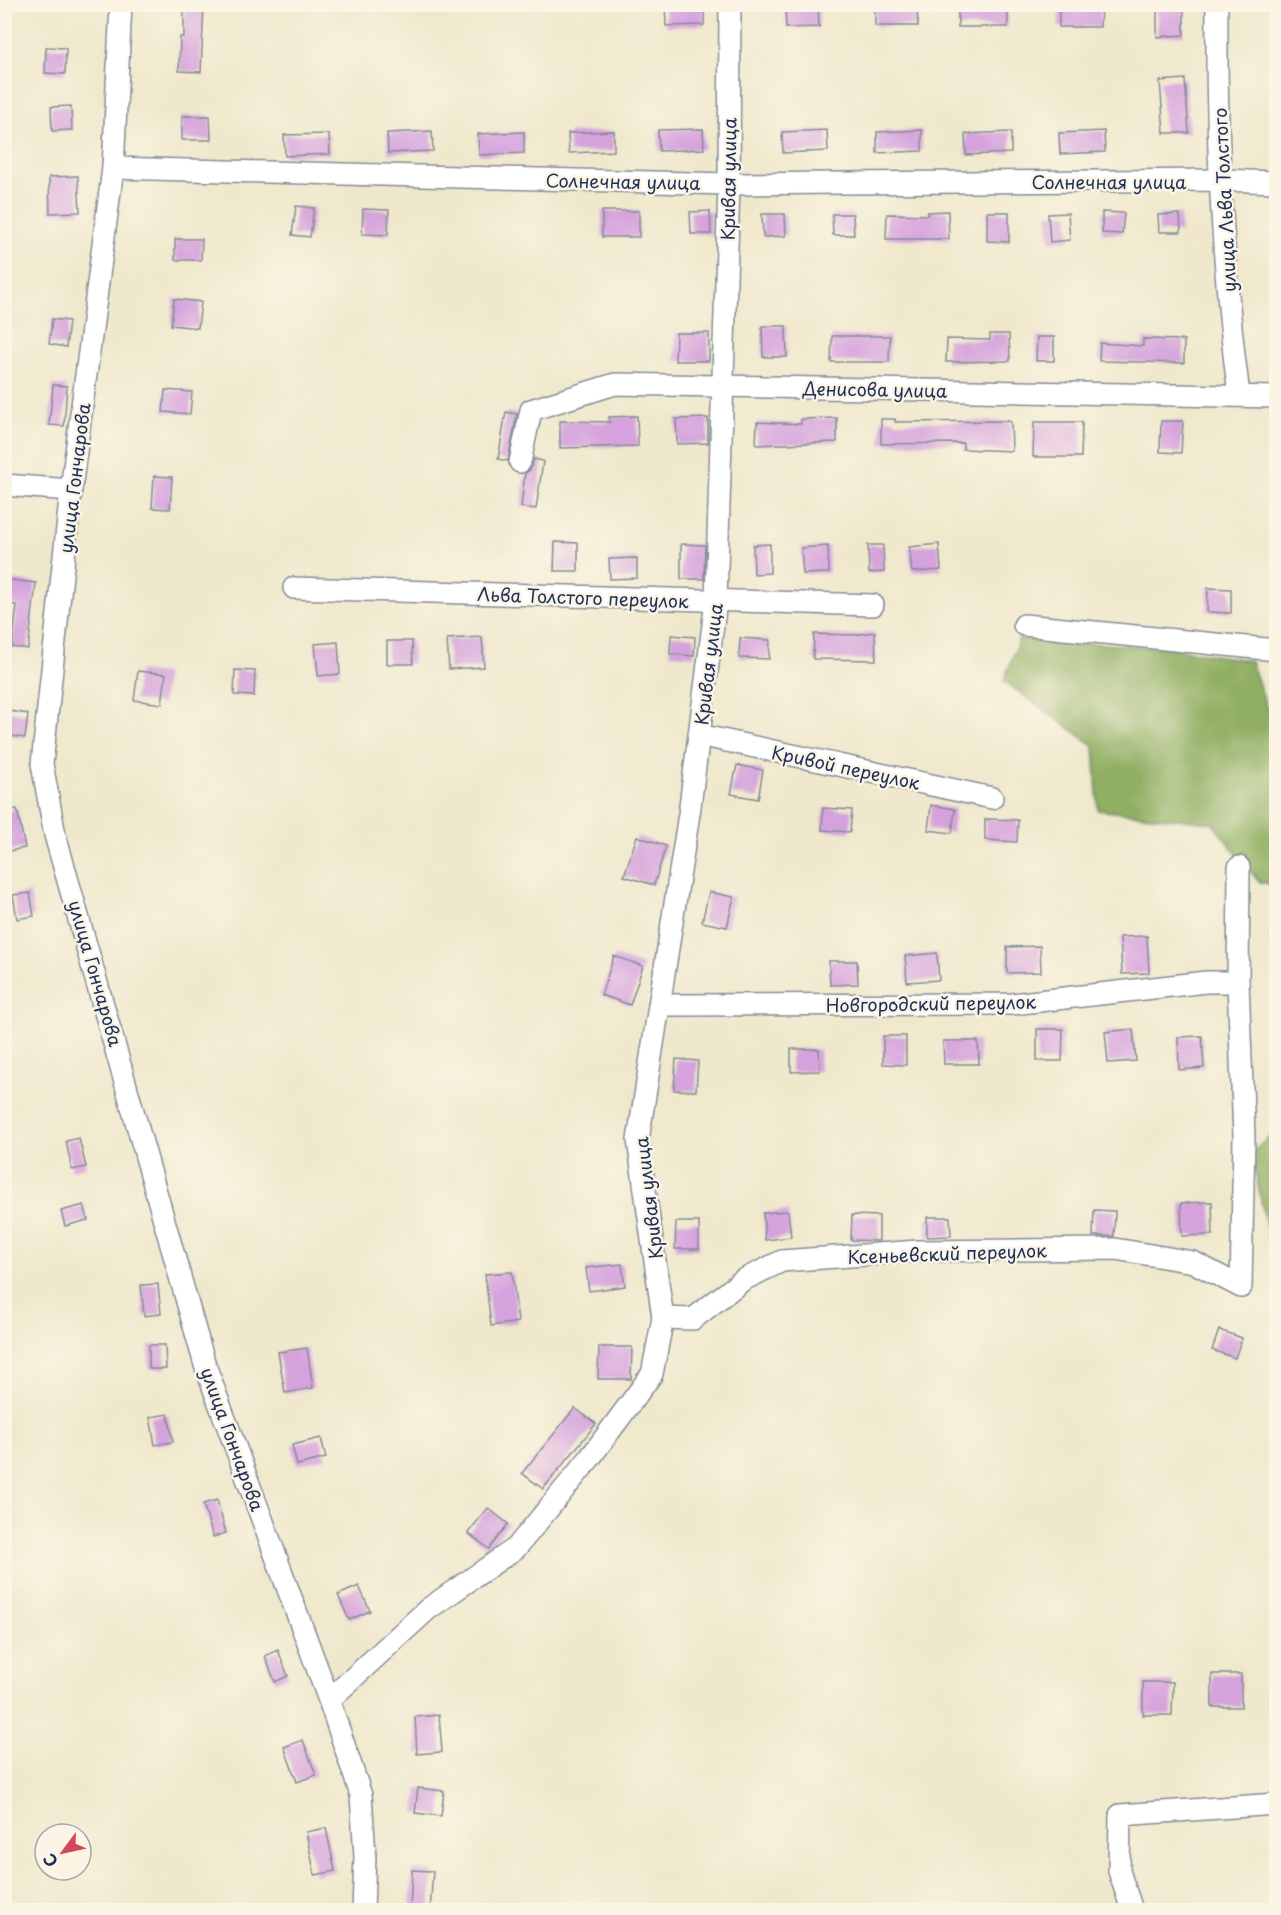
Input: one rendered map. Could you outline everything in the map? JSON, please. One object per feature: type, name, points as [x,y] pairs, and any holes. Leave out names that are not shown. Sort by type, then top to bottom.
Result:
[{"type":"street","name":"улица Гончарова","points":[[120,4],[113,168],[71,490],[42,764],[56,835],[205,1365],[329,1700],[361,1795],[364,1856],[363,1911]]},
{"type":"street","name":"Кривая улица","points":[[329,1700],[428,1609],[516,1548],[589,1460],[652,1374],[663,1318],[638,1140],[699,735],[716,601],[729,184],[730,4]]},
{"type":"street","name":"улица Льва Толстого","points":[[1217,4],[1216,74],[1233,350],[1239,395]]},
{"type":"street","name":"Солнечная улица","points":[[113,168],[729,184],[1222,180],[1276,182]]},
{"type":"street","name":"Денисова улица","points":[[520,462],[531,410],[615,384],[1276,397]]},
{"type":"street","points":[[4,485],[71,490]]},
{"type":"street","name":"Льва Толстого переулок","points":[[294,588],[873,605]]},
{"type":"street","points":[[1024,625],[1276,650]]},
{"type":"street","name":"Кривой переулок","points":[[699,735],[992,798]]},
{"type":"street","points":[[1238,982],[1239,867]]},
{"type":"street","name":"Новгородский переулок","points":[[659,1005],[1012,1004],[1206,982],[1238,982]]},
{"type":"street","name":"Ксеньевский переулок","points":[[663,1318],[693,1319],[743,1280],[782,1261],[918,1251],[1115,1249],[1193,1262],[1241,1287],[1244,1137],[1238,982]]},
{"type":"street","points":[[1132,1911],[1119,1871],[1120,1815],[1276,1804]]},
{"type":"green space","points":[[1019,639],[1172,648],[1251,661],[1276,735],[1276,885],[1259,882],[1212,823],[1098,810],[1094,746],[1004,681]]},
{"type":"green space","points":[[1276,1132],[1276,1271],[1251,1153]]},
{"type":"building","points":[[184,4],[204,4],[201,72],[179,71],[180,37],[184,37]]},
{"type":"building","points":[[665,4],[704,4],[704,25],[666,26]]},
{"type":"building","points":[[785,4],[818,4],[819,27],[786,28]]},
{"type":"building","points":[[958,4],[1008,4],[1008,27],[958,27]]},
{"type":"building","points":[[1059,4],[1101,4],[1100,27],[1059,27]]},
{"type":"building","points":[[1157,4],[1184,4],[1184,35],[1157,37]]},
{"type":"building","points":[[917,5],[918,26],[875,26],[875,6]]},
{"type":"building","points":[[46,47],[66,48],[65,74],[45,73]]},
{"type":"building","points":[[1185,79],[1189,133],[1164,133],[1160,81]]},
{"type":"building","points":[[71,106],[72,130],[52,131],[51,107]]},
{"type":"building","points":[[182,116],[210,116],[211,140],[182,140]]},
{"type":"building","points":[[703,129],[704,149],[659,151],[658,130]]},
{"type":"building","points":[[827,130],[828,151],[783,153],[782,132]]},
{"type":"building","points":[[922,130],[922,151],[877,153],[877,132]]},
{"type":"building","points":[[432,131],[433,151],[388,153],[387,133]]},
{"type":"building","points":[[614,131],[614,151],[569,153],[568,133]]},
{"type":"building","points":[[1104,131],[1105,152],[1060,154],[1059,133]]},
{"type":"building","points":[[524,132],[524,153],[479,155],[478,134]]},
{"type":"building","points":[[1011,132],[1011,153],[966,155],[965,134]]},
{"type":"building","points":[[329,134],[330,154],[285,156],[284,135]]},
{"type":"building","points":[[78,176],[80,212],[50,213],[49,177]]},
{"type":"building","points":[[296,206],[314,208],[310,237],[292,235]]},
{"type":"building","points":[[363,209],[389,210],[388,235],[362,234]]},
{"type":"building","points":[[602,211],[639,211],[639,237],[602,237]]},
{"type":"building","points":[[710,211],[711,234],[691,234],[690,212]]},
{"type":"building","points":[[948,211],[949,239],[886,239],[887,214],[928,215],[928,212]]},
{"type":"building","points":[[987,212],[1009,212],[1009,242],[987,241]]},
{"type":"building","points":[[1102,212],[1124,213],[1122,234],[1102,233]]},
{"type":"building","points":[[1068,213],[1070,240],[1050,242],[1048,214]]},
{"type":"building","points":[[762,214],[785,214],[786,236],[763,237]]},
{"type":"building","points":[[832,214],[853,214],[854,235],[833,235]]},
{"type":"building","points":[[1180,214],[1181,232],[1159,232],[1158,215]]},
{"type":"building","points":[[175,239],[202,239],[201,260],[175,260]]},
{"type":"building","points":[[174,299],[201,302],[198,328],[171,325]]},
{"type":"building","points":[[52,319],[69,321],[66,347],[49,344]]},
{"type":"building","points":[[762,326],[786,326],[787,357],[763,357]]},
{"type":"building","points":[[676,333],[709,333],[709,361],[675,361]]},
{"type":"building","points":[[990,334],[1009,334],[1010,361],[946,362],[947,339],[990,340]]},
{"type":"building","points":[[832,336],[890,336],[889,362],[831,362]]},
{"type":"building","points":[[1037,337],[1054,337],[1054,361],[1036,361]]},
{"type":"building","points":[[1143,339],[1184,340],[1184,363],[1099,361],[1100,343],[1143,346]]},
{"type":"building","points":[[53,385],[67,386],[64,426],[49,425]]},
{"type":"building","points":[[165,390],[192,392],[190,414],[163,412]]},
{"type":"building","points":[[506,412],[517,414],[508,461],[498,459]]},
{"type":"building","points":[[637,416],[638,446],[560,448],[560,421],[610,422],[609,417]]},
{"type":"building","points":[[708,418],[708,443],[677,444],[676,419]]},
{"type":"building","points":[[837,418],[837,442],[756,445],[757,422],[801,424],[801,419]]},
{"type":"building","points":[[881,419],[895,419],[895,422],[1008,421],[1011,422],[1012,451],[963,449],[963,443],[881,444]]},
{"type":"building","points":[[1161,421],[1183,421],[1181,453],[1160,452]]},
{"type":"building","points":[[1034,422],[1082,422],[1081,457],[1033,457]]},
{"type":"building","points":[[534,459],[543,461],[536,509],[521,507],[525,473],[530,470]]},
{"type":"building","points":[[154,476],[172,477],[170,509],[152,508]]},
{"type":"building","points":[[555,542],[578,543],[578,571],[554,571]]},
{"type":"building","points":[[681,544],[705,545],[704,579],[681,579]]},
{"type":"building","points":[[770,544],[770,573],[754,574],[753,545]]},
{"type":"building","points":[[939,544],[941,570],[912,572],[909,547]]},
{"type":"building","points":[[868,545],[883,545],[884,572],[869,573]]},
{"type":"building","points":[[828,546],[829,573],[803,574],[801,548]]},
{"type":"building","points":[[637,558],[637,578],[610,579],[609,559]]},
{"type":"building","points":[[4,579],[36,583],[28,649],[12,647],[17,605],[4,604]]},
{"type":"building","points":[[1208,588],[1231,589],[1231,613],[1207,612]]},
{"type":"building","points":[[875,632],[876,660],[813,659],[814,634],[853,635]]},
{"type":"building","points":[[671,635],[695,637],[694,656],[670,654]]},
{"type":"building","points":[[482,637],[484,667],[449,669],[447,639]]},
{"type":"building","points":[[740,638],[770,640],[769,659],[739,658]]},
{"type":"building","points":[[387,641],[412,641],[413,664],[387,664]]},
{"type":"building","points":[[338,642],[340,674],[318,676],[315,644]]},
{"type":"building","points":[[235,670],[255,671],[254,696],[234,695]]},
{"type":"building","points":[[138,671],[166,674],[162,704],[134,700]]},
{"type":"building","points":[[9,711],[28,714],[25,738],[5,735]]},
{"type":"building","points":[[737,765],[763,770],[758,799],[731,794]]},
{"type":"building","points":[[931,805],[955,809],[952,833],[928,830]]},
{"type":"building","points":[[823,808],[852,810],[850,832],[822,830]]},
{"type":"building","points":[[17,809],[25,848],[9,851],[4,811]]},
{"type":"building","points":[[985,819],[1018,820],[1017,842],[985,840]]},
{"type":"building","points":[[637,836],[666,846],[654,885],[624,876]]},
{"type":"building","points":[[709,892],[734,897],[727,927],[702,922]]},
{"type":"building","points":[[30,893],[34,916],[17,919],[13,895]]},
{"type":"building","points":[[1147,936],[1149,973],[1122,974],[1120,937]]},
{"type":"building","points":[[1040,946],[1041,972],[1007,973],[1007,947]]},
{"type":"building","points":[[937,953],[939,980],[907,982],[905,956]]},
{"type":"building","points":[[614,956],[643,966],[630,1005],[601,995]]},
{"type":"building","points":[[829,961],[857,961],[858,984],[830,985]]},
{"type":"building","points":[[1037,1029],[1063,1029],[1062,1061],[1037,1061]]},
{"type":"building","points":[[1133,1029],[1136,1061],[1108,1063],[1105,1032]]},
{"type":"building","points":[[883,1036],[906,1036],[906,1065],[883,1064]]},
{"type":"building","points":[[1202,1036],[1204,1068],[1179,1070],[1178,1037]]},
{"type":"building","points":[[943,1041],[978,1041],[979,1064],[944,1064]]},
{"type":"building","points":[[791,1049],[819,1049],[820,1071],[791,1072]]},
{"type":"building","points":[[676,1059],[698,1061],[696,1091],[674,1090]]},
{"type":"building","points":[[79,1138],[86,1167],[72,1170],[66,1141]]},
{"type":"building","points":[[1212,1202],[1213,1235],[1182,1236],[1181,1203]]},
{"type":"building","points":[[84,1205],[88,1220],[65,1226],[61,1211]]},
{"type":"building","points":[[1094,1210],[1115,1211],[1114,1236],[1093,1236]]},
{"type":"building","points":[[788,1211],[791,1237],[765,1240],[763,1213]]},
{"type":"building","points":[[852,1215],[879,1216],[879,1241],[851,1240]]},
{"type":"building","points":[[927,1217],[950,1217],[951,1236],[927,1237]]},
{"type":"building","points":[[676,1222],[699,1222],[699,1249],[675,1249]]},
{"type":"building","points":[[622,1264],[625,1286],[589,1291],[586,1268]]},
{"type":"building","points":[[512,1272],[518,1322],[491,1326],[485,1274]]},
{"type":"building","points":[[158,1284],[161,1314],[144,1316],[141,1285]]},
{"type":"building","points":[[1219,1330],[1242,1338],[1235,1358],[1212,1350]]},
{"type":"building","points":[[149,1345],[165,1345],[166,1369],[149,1369]]},
{"type":"building","points":[[599,1347],[632,1347],[631,1379],[598,1379]]},
{"type":"building","points":[[307,1348],[313,1388],[285,1393],[278,1352]]},
{"type":"building","points":[[575,1408],[596,1424],[543,1489],[522,1473]]},
{"type":"building","points":[[168,1414],[173,1442],[155,1445],[150,1417]]},
{"type":"building","points":[[321,1438],[326,1458],[297,1465],[292,1445]]},
{"type":"building","points":[[217,1500],[226,1533],[213,1537],[203,1504]]},
{"type":"building","points":[[488,1508],[508,1524],[489,1549],[468,1533]]},
{"type":"building","points":[[359,1586],[370,1611],[349,1620],[338,1595]]},
{"type":"building","points":[[278,1650],[288,1676],[275,1682],[265,1656]]},
{"type":"building","points":[[1212,1674],[1241,1674],[1241,1707],[1212,1707]]},
{"type":"building","points":[[1143,1682],[1173,1682],[1172,1715],[1143,1715]]},
{"type":"building","points":[[439,1715],[442,1752],[417,1754],[415,1717]]},
{"type":"building","points":[[303,1740],[316,1775],[297,1782],[284,1747]]},
{"type":"building","points":[[418,1788],[444,1791],[441,1816],[415,1813]]},
{"type":"building","points":[[326,1828],[335,1871],[315,1875],[306,1832]]},
{"type":"building","points":[[412,1870],[433,1871],[430,1911],[410,1911]]}]
